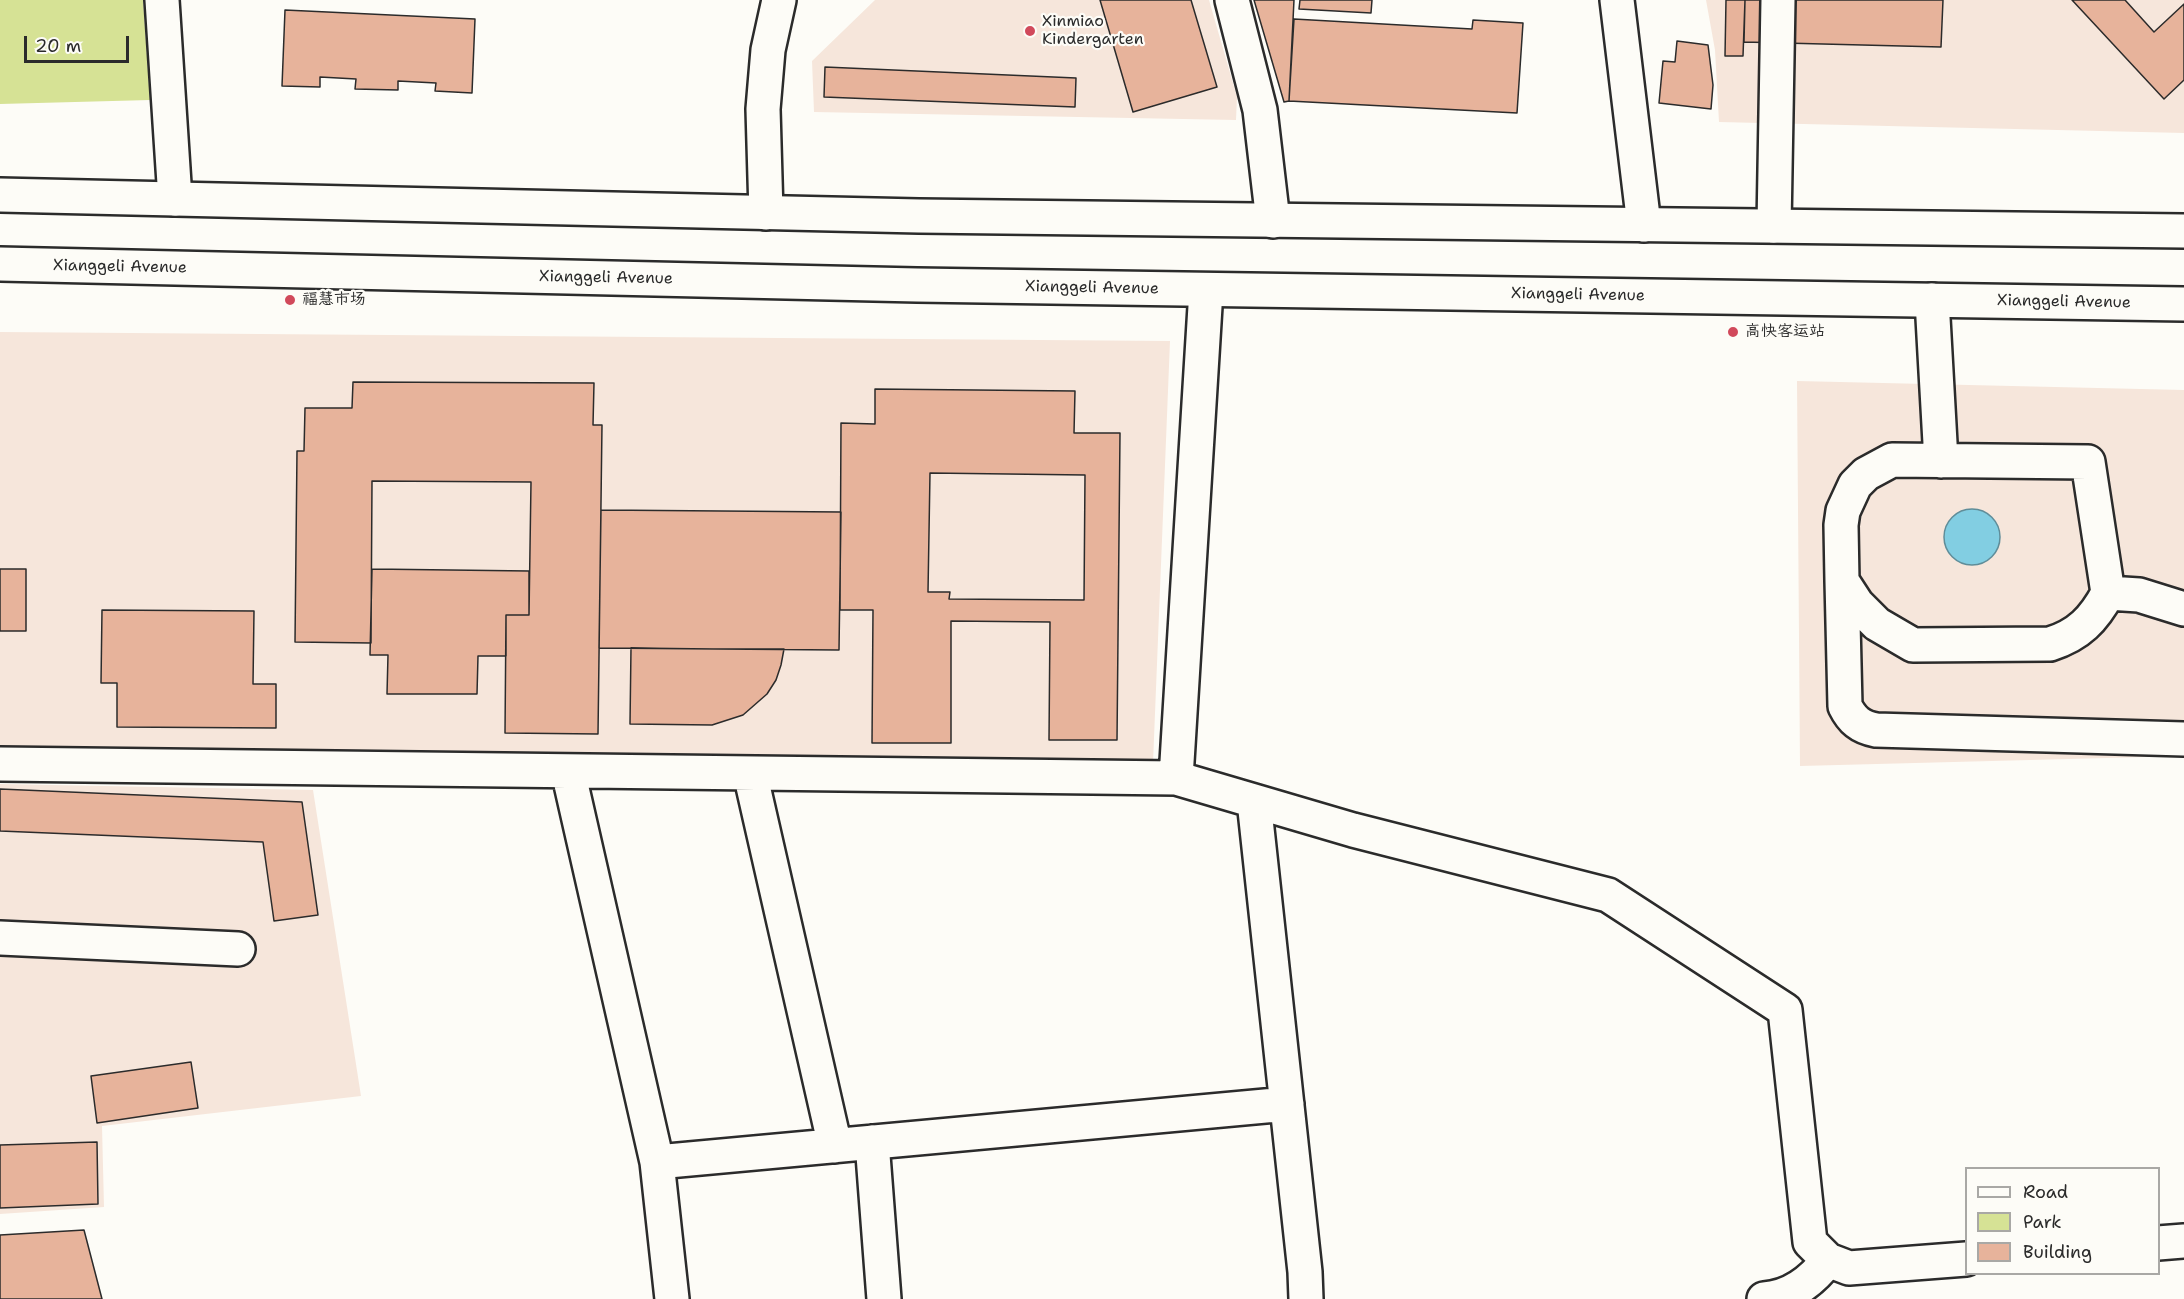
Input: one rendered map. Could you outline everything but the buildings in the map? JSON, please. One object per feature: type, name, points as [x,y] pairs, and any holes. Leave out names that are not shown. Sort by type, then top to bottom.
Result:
[{"type":"main road","points":[[162,0],[175,199]]},
{"type":"main road","points":[[766,213],[763,109],[768,50],[779,0]]},
{"type":"main road","points":[[1232,0],[1260,110],[1273,221]]},
{"type":"main road","points":[[1617,0],[1644,225]]},
{"type":"main road","points":[[1774,226],[1778,0]]},
{"type":"main road","points":[[0,195],[766,213],[2184,231]]},
{"type":"main road","name":"Xianggeli Avenue","points":[[0,264],[1206,290],[2184,304]]},
{"type":"main road","points":[[1176,777],[1206,290]]},
{"type":"main road","points":[[1932,300],[1941,461]]},
{"type":"main road","points":[[1842,581],[1857,604],[1877,624],[1913,645],[2050,644],[2064,640],[2089,623],[2108,593],[2088,462],[1892,460],[1866,474],[1855,486],[1843,511],[1841,525],[1842,581],[1845,705],[1850,716],[1866,728],[1876,730],[2184,739]]},
{"type":"main road","points":[[2108,593],[2139,595],[2184,609]]},
{"type":"main road","points":[[0,764],[1176,777],[1353,830],[1608,895],[1785,1011],[1810,1242],[1828,1260],[1850,1268],[1965,1259]]},
{"type":"main road","points":[[568,771],[657,1162],[672,1299]]},
{"type":"main road","points":[[750,772],[835,1146]]},
{"type":"main road","points":[[1254,801],[1305,1272],[1306,1299]]},
{"type":"main road","points":[[0,938],[238,949]]},
{"type":"main road","points":[[657,1162],[1287,1104]]},
{"type":"main road","points":[[872,1142],[884,1299]]},
{"type":"main road","points":[[2160,1243],[2184,1241]]},
{"type":"main road","points":[[1764,1299],[1784,1295],[1798,1289],[1820,1271],[1828,1260]]},
{"type":"shaded area","name":"Xinmiao Kindergarten","points":[[875,0],[1209,0],[1237,97],[1236,120],[814,112],[812,61]]},
{"type":"shaded area","points":[[1706,0],[2184,0],[2184,133],[1719,122],[1715,50]]},
{"type":"shaded area","points":[[0,332],[1170,341],[1153,763],[0,750]]},
{"type":"shaded area","points":[[1797,381],[2184,390],[2184,756],[1800,766]]},
{"type":"shaded area","points":[[0,784],[313,790],[361,1096],[102,1126],[104,1207],[0,1214]]},
{"type":"green space","points":[[0,0],[143,0],[150,100],[0,104]]},
{"type":"water","points":[[1966,509],[1978,509],[1992,517],[2000,531],[1998,548],[1992,557],[1978,565],[1966,565],[1949,553],[1944,543],[1944,531],[1956,514]]},
{"type":"place","name":"Xinmiao Kindergarten","points":[[1030,31]]},
{"type":"place","name":"福慧市场","points":[[290,300]]},
{"type":"place","name":"高快客运站","points":[[1733,332]]}]
